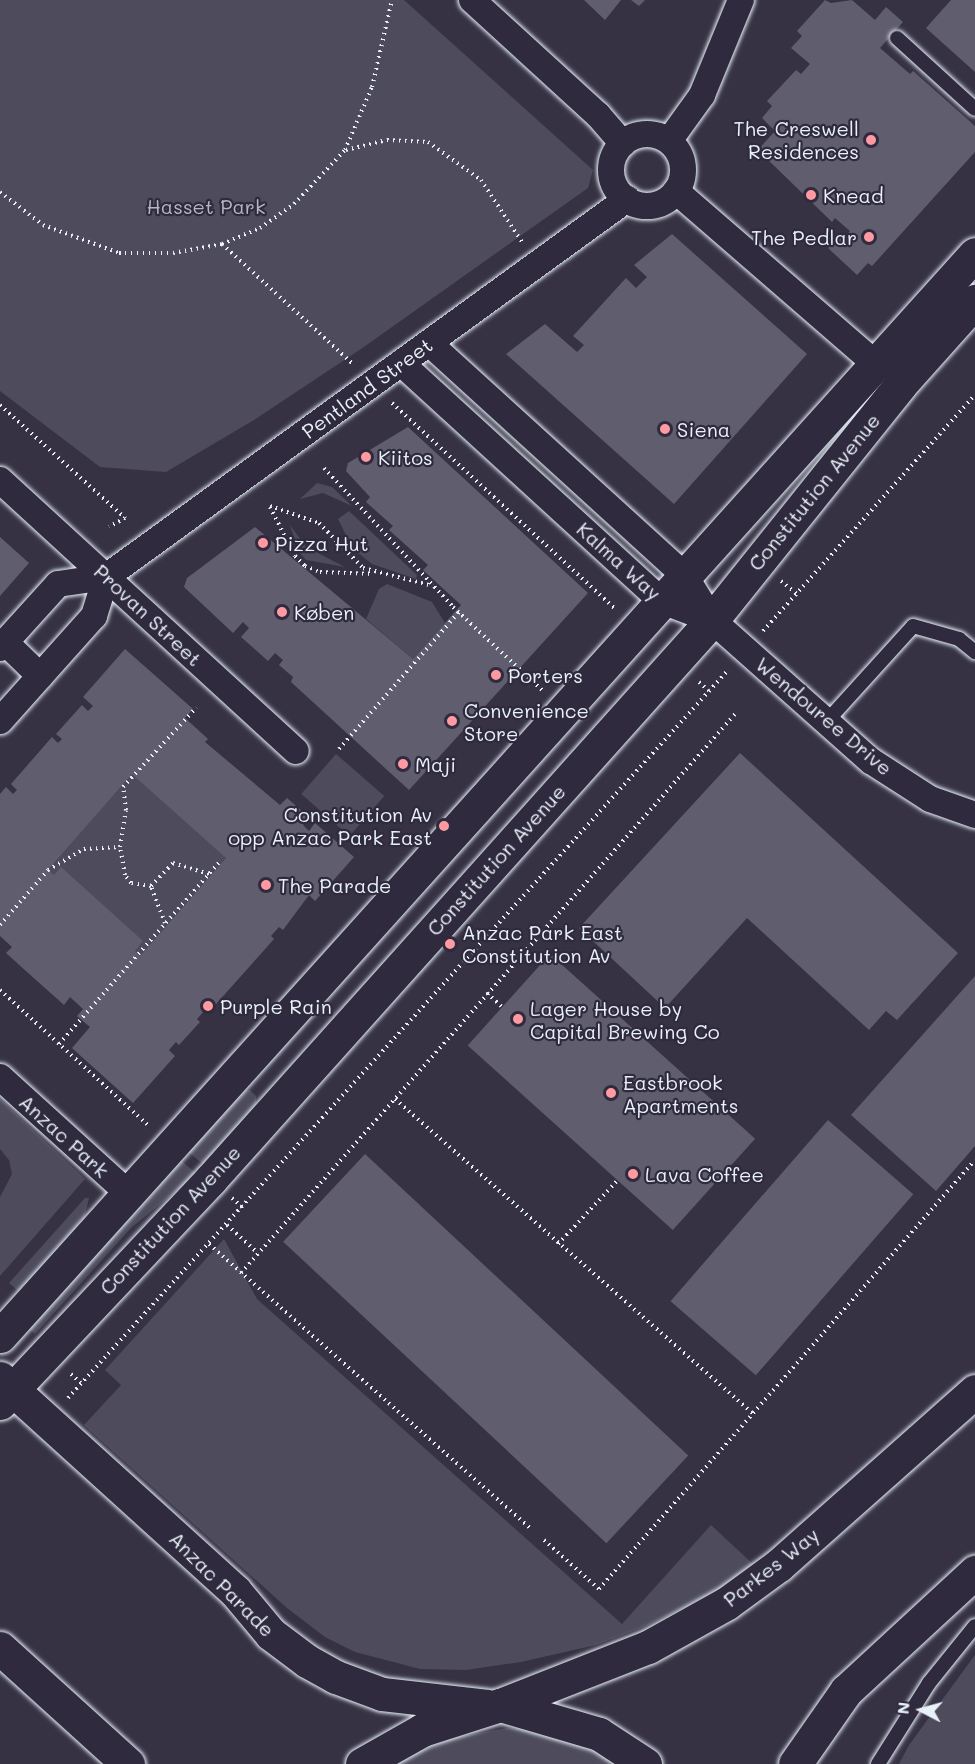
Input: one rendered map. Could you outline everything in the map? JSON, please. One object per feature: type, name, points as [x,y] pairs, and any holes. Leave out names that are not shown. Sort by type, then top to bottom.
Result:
[{"type":"street","points":[[472,0],[597,115],[623,144]]},
{"type":"street","points":[[669,141],[697,104],[741,0]]},
{"type":"street","points":[[640,135],[669,141],[677,149],[683,170],[676,191],[659,204],[648,206],[627,200],[612,173],[616,152],[623,144],[640,135]]},
{"type":"street","points":[[676,191],[876,364]]},
{"type":"street","name":"Pentland Street","points":[[3,645],[58,584],[106,577],[627,200]]},
{"type":"street","name":"Constitution Avenue","points":[[0,1336],[975,254]]},
{"type":"street","name":"Constitution Avenue","points":[[4,1390],[211,1179],[712,620],[900,385],[975,301]]},
{"type":"street","name":"Kalma Way","points":[[429,343],[685,576],[712,620]]},
{"type":"street","name":"Kalma Way","points":[[401,363],[662,601],[712,620]]},
{"type":"street","name":"Provan Street","points":[[0,480],[296,751]]},
{"type":"street","points":[[0,721],[94,616],[106,577]]},
{"type":"street","name":"Wendouree Drive","points":[[712,620],[872,761],[930,799],[975,815]]},
{"type":"street","points":[[3,645],[40,676]]},
{"type":"street","name":"Anzac Park","points":[[0,1077],[129,1194]]},
{"type":"street","name":"Anzac Parade","points":[[4,1390],[235,1591],[271,1634],[307,1661],[336,1677],[382,1694],[494,1705],[599,1734],[645,1764]]},
{"type":"street","name":"Parkes Way","points":[[362,1764],[422,1730],[648,1647],[727,1603],[779,1565],[975,1391]]},
{"type":"street","points":[[795,1764],[823,1722],[866,1670],[975,1572]]},
{"type":"street","points":[[0,1648],[128,1764]]},
{"type":"street","points":[[805,1764],[823,1722]]},
{"type":"lane","points":[[897,38],[975,109]]},
{"type":"lane","points":[[827,721],[914,626],[959,639],[975,652]]},
{"type":"lane","points":[[878,1764],[918,1698],[975,1626]]},
{"type":"path","points":[[0,192],[43,225],[119,253],[173,253],[222,244],[260,228],[294,204],[345,150],[372,87],[393,0]]},
{"type":"path","points":[[345,150],[366,142],[407,139],[428,142],[456,158],[481,180],[536,266]]},
{"type":"path","points":[[222,244],[358,369]]},
{"type":"path","points":[[63,1405],[975,395]]},
{"type":"path","points":[[388,398],[617,611]]},
{"type":"path","points":[[0,405],[125,518],[109,527]]},
{"type":"path","points":[[324,468],[459,612],[544,693]]},
{"type":"path","points":[[377,574],[351,558],[319,523],[270,506],[295,556],[305,566],[320,572],[377,574],[435,586]]},
{"type":"path","points":[[339,749],[459,612]]},
{"type":"path","points":[[151,886],[127,879],[120,846],[126,810],[123,787],[196,708]]},
{"type":"path","points":[[241,1273],[736,713]]},
{"type":"path","points":[[358,728],[362,731]]},
{"type":"path","points":[[0,925],[48,870],[84,849],[120,846]]},
{"type":"path","points":[[59,1044],[221,860]]},
{"type":"path","points":[[151,886],[173,863],[209,874]]},
{"type":"path","points":[[151,886],[165,923]]},
{"type":"path","points":[[0,990],[155,1130]]},
{"type":"path","points":[[488,993],[502,1007]]},
{"type":"path","points":[[394,1099],[753,1413]]},
{"type":"path","points":[[543,1540],[599,1589],[975,1160]]},
{"type":"path","points":[[558,1244],[617,1181]]},
{"type":"path","points":[[227,1225],[258,1253]]},
{"type":"path","points":[[209,1245],[532,1530]]},
{"type":"green space","name":"Hasset Park","points":[[0,0],[404,0],[593,170],[588,188],[361,349],[254,420],[166,472],[100,467],[0,391]]},
{"type":"green space","points":[[317,483],[332,487],[352,506],[323,493],[300,499]]},
{"type":"green space","points":[[349,511],[417,575],[416,579],[372,564],[353,549],[338,519]]},
{"type":"green space","points":[[290,525],[306,547],[345,567],[306,560],[299,552]]},
{"type":"green space","points":[[387,584],[432,602],[445,623],[413,659],[366,619],[379,589]]},
{"type":"green space","points":[[336,754],[384,796],[350,836],[301,794]]},
{"type":"green space","points":[[142,762],[226,858],[140,956],[98,943],[52,994],[17,963],[48,870]]},
{"type":"green space","points":[[250,1090],[256,1096],[256,1105],[204,1165],[185,1149],[243,1091]]},
{"type":"green space","points":[[0,1099],[85,1179],[0,1276],[0,1197],[12,1174],[9,1160],[0,1149]]},
{"type":"green space","points":[[178,1158],[197,1174],[131,1228],[35,1334],[25,1326]]},
{"type":"green space","points":[[85,1198],[89,1198],[84,1219],[19,1292],[9,1283]]},
{"type":"green space","points":[[224,1239],[257,1299],[622,1624],[711,1525],[754,1565],[724,1587],[644,1627],[596,1645],[521,1662],[466,1670],[420,1669],[355,1652],[325,1637],[287,1608],[84,1425],[121,1385],[105,1370]]},
{"type":"green space","points":[[975,1655],[975,1764],[899,1764],[909,1745]]},
{"type":"green space","points":[[507,1728],[555,1731],[628,1764],[392,1764],[447,1739]]},
{"type":"building","points":[[584,0],[621,0],[605,20]]},
{"type":"building","points":[[631,0],[645,0],[639,6]]},
{"type":"building","name":"The Creswell Residences","points":[[825,0],[831,3],[852,0],[875,20],[886,7],[903,22],[880,48],[910,74],[913,71],[975,126],[975,152],[872,266],[868,263],[857,275],[828,248],[840,234],[844,238],[850,231],[835,218],[832,222],[758,150],[775,131],[762,118],[772,106],[767,101],[796,70],[801,74],[810,64],[791,48],[802,36],[797,31]]},
{"type":"building","points":[[951,0],[975,0],[975,72],[926,28]]},
{"type":"building","name":"Siena","points":[[672,234],[807,354],[674,504],[506,354],[545,324],[577,352],[584,345],[573,336],[626,278],[636,288],[647,277],[634,265]]},
{"type":"building","name":"Køben","points":[[408,427],[588,593],[409,790],[291,682],[293,677],[279,665],[283,660],[275,653],[268,661],[241,637],[249,628],[243,622],[233,633],[184,587],[187,578],[255,527],[413,659],[461,605],[423,570],[428,565],[389,530],[393,526],[366,502],[370,497],[346,471],[348,463]]},
{"type":"building","points":[[0,537],[29,563],[0,596]]},
{"type":"building","name":"The Parade","points":[[125,649],[193,709],[185,718],[208,739],[205,742],[280,805],[287,798],[310,818],[303,825],[309,831],[315,823],[354,857],[315,901],[309,895],[283,930],[279,927],[271,936],[274,939],[208,1013],[205,1010],[197,1019],[200,1022],[179,1045],[176,1042],[169,1050],[175,1056],[133,1103],[72,1048],[90,1027],[77,1016],[83,1009],[70,997],[64,1005],[6,953],[12,947],[0,936],[0,794],[6,787],[13,794],[17,790],[11,784],[52,737],[58,743],[62,739],[56,734],[82,705],[88,711],[93,706],[83,697]],"holes":[[[132,774],[226,858],[140,956],[135,951],[143,941],[61,867],[54,875],[48,870]]]},
{"type":"building","points":[[740,753],[958,953],[897,1020],[886,1011],[869,1030],[747,918],[665,1008],[579,928]]},
{"type":"building","name":"Eastbrook Apartments","points":[[550,954],[755,1139],[673,1230],[468,1045]]},
{"type":"building","points":[[975,976],[975,1146],[936,1191],[851,1115]]},
{"type":"building","points":[[828,1120],[913,1194],[756,1375],[671,1301]]},
{"type":"building","points":[[365,1154],[688,1455],[606,1543],[283,1242]]},
{"type":"place","name":"The Creswell Residences","points":[[871,140]]},
{"type":"place","name":"Knead","points":[[811,195]]},
{"type":"place","name":"The Pedlar","points":[[869,237]]},
{"type":"place","name":"Siena","points":[[665,429]]},
{"type":"place","name":"Kiitos","points":[[366,457]]},
{"type":"place","name":"Pizza Hut","points":[[263,543]]},
{"type":"place","name":"Køben","points":[[282,612]]},
{"type":"place","name":"Porters","points":[[496,675]]},
{"type":"place","name":"Convenience Store","points":[[452,721]]},
{"type":"place","name":"Maji","points":[[403,764]]},
{"type":"place","name":"Constitution Av opp Anzac Park East","points":[[444,826]]},
{"type":"place","name":"The Parade","points":[[266,885]]},
{"type":"place","name":"Anzac Park East Constitution Av","points":[[450,944]]},
{"type":"place","name":"Purple Rain","points":[[208,1006]]},
{"type":"place","name":"Lager House by Capital Brewing Co","points":[[518,1019]]},
{"type":"place","name":"Eastbrook Apartments","points":[[611,1093]]},
{"type":"place","name":"Lava Coffee","points":[[633,1174]]}]
